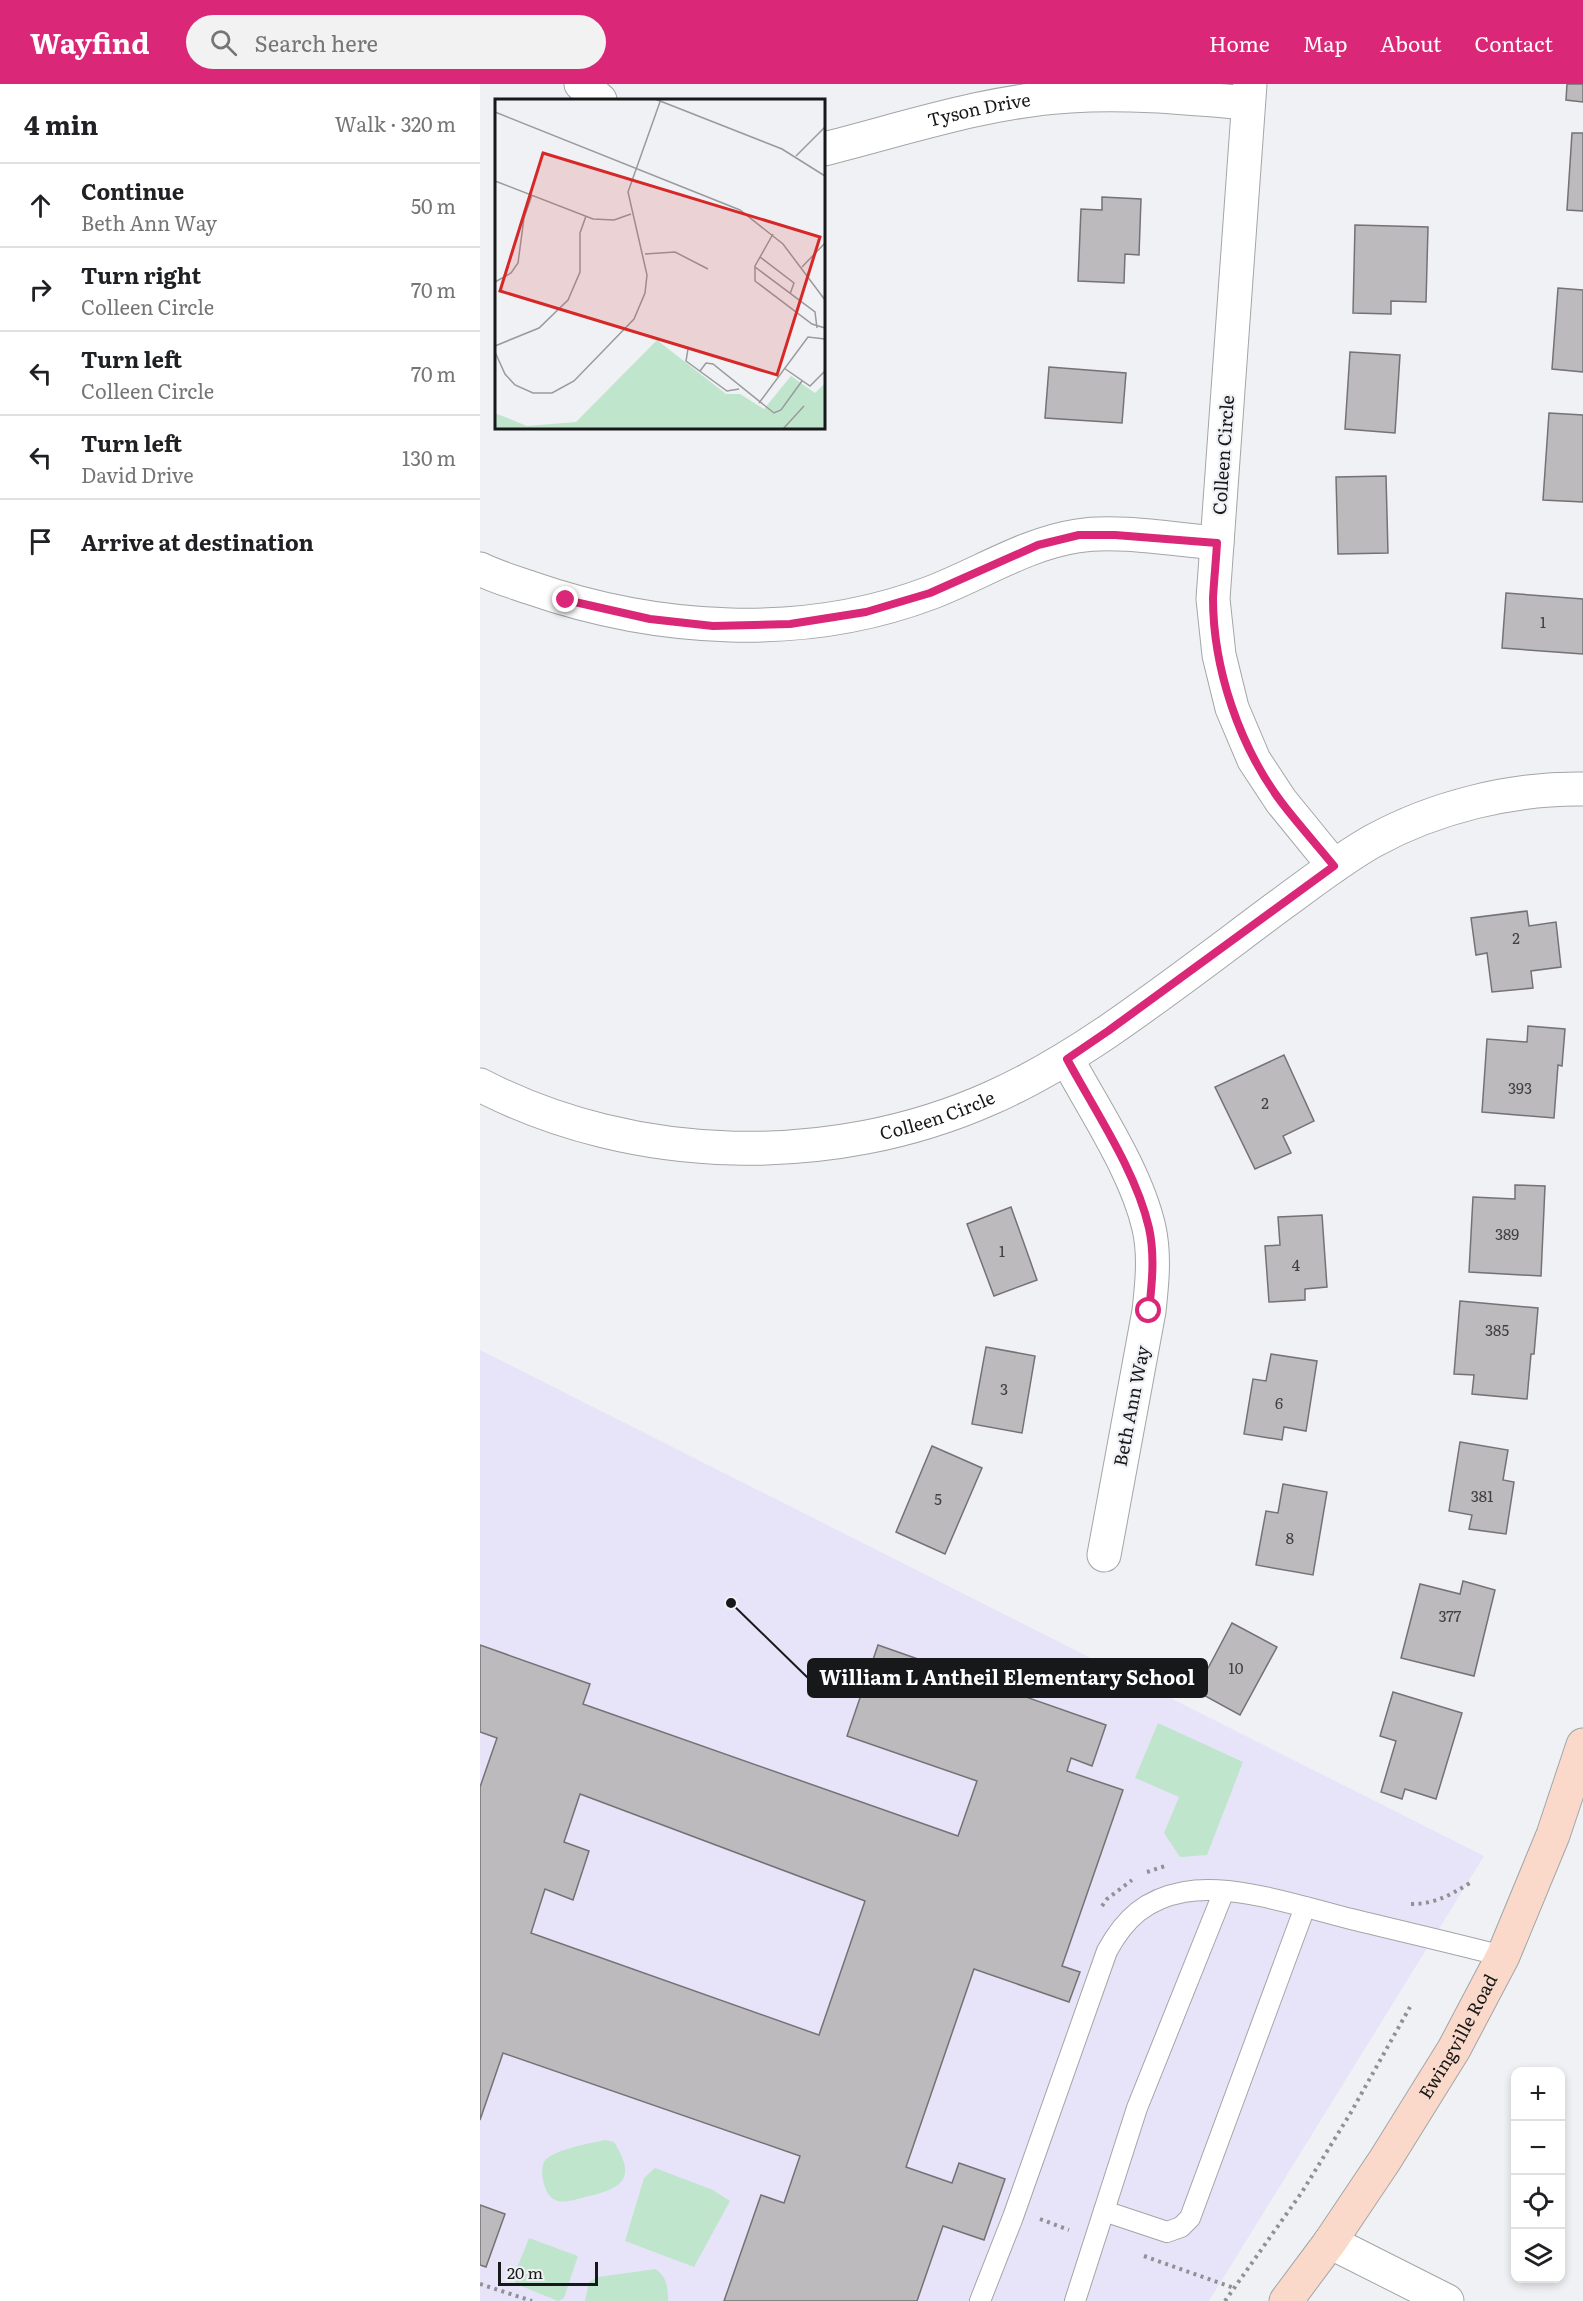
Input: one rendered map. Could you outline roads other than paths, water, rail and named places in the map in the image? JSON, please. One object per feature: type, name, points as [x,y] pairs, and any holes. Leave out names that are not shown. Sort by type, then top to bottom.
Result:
[{"type":"main road","name":"Ewingville Road","points":[[1286,2301],[1330,2242],[1385,2160],[1454,2049],[1503,1956],[1553,1835],[1583,1745]]},
{"type":"street","points":[[581,84],[599,99]]},
{"type":"street","name":"Tyson Drive","points":[[825,149],[989,107],[1068,96],[1249,93]]},
{"type":"street","name":"Colleen Circle","points":[[1249,93],[1213,599],[1219,654],[1232,708],[1254,760],[1281,801],[1334,866]]},
{"type":"street","points":[[480,569],[566,600],[650,619],[713,626],[790,624],[866,612],[930,593],[1038,545],[1079,535],[1115,535],[1217,543]]},
{"type":"street","name":"Colleen Circle","points":[[480,1085],[512,1101],[572,1123],[644,1140],[708,1147],[783,1148],[846,1141],[919,1124],[990,1099],[1067,1059],[1334,866],[1374,841],[1434,815],[1488,799],[1560,788],[1583,789]]},
{"type":"street","name":"Beth Ann Way","points":[[1067,1059],[1136,1185],[1149,1230],[1153,1272],[1149,1311],[1104,1555]]},
{"type":"street","points":[[1330,2242],[1448,2301]]},
{"type":"lane","points":[[980,2301],[1013,2217],[1107,1951],[1120,1928],[1139,1910],[1183,1892],[1224,1891],[1305,1907],[1503,1956]]},
{"type":"lane","points":[[1075,2301],[1137,2108],[1224,1891]]},
{"type":"lane","points":[[1104,2211],[1167,2232],[1181,2227],[1190,2218],[1305,1907]]},
{"type":"place","name":"William L Antheil Elementary School","points":[[731,1603]]}]
